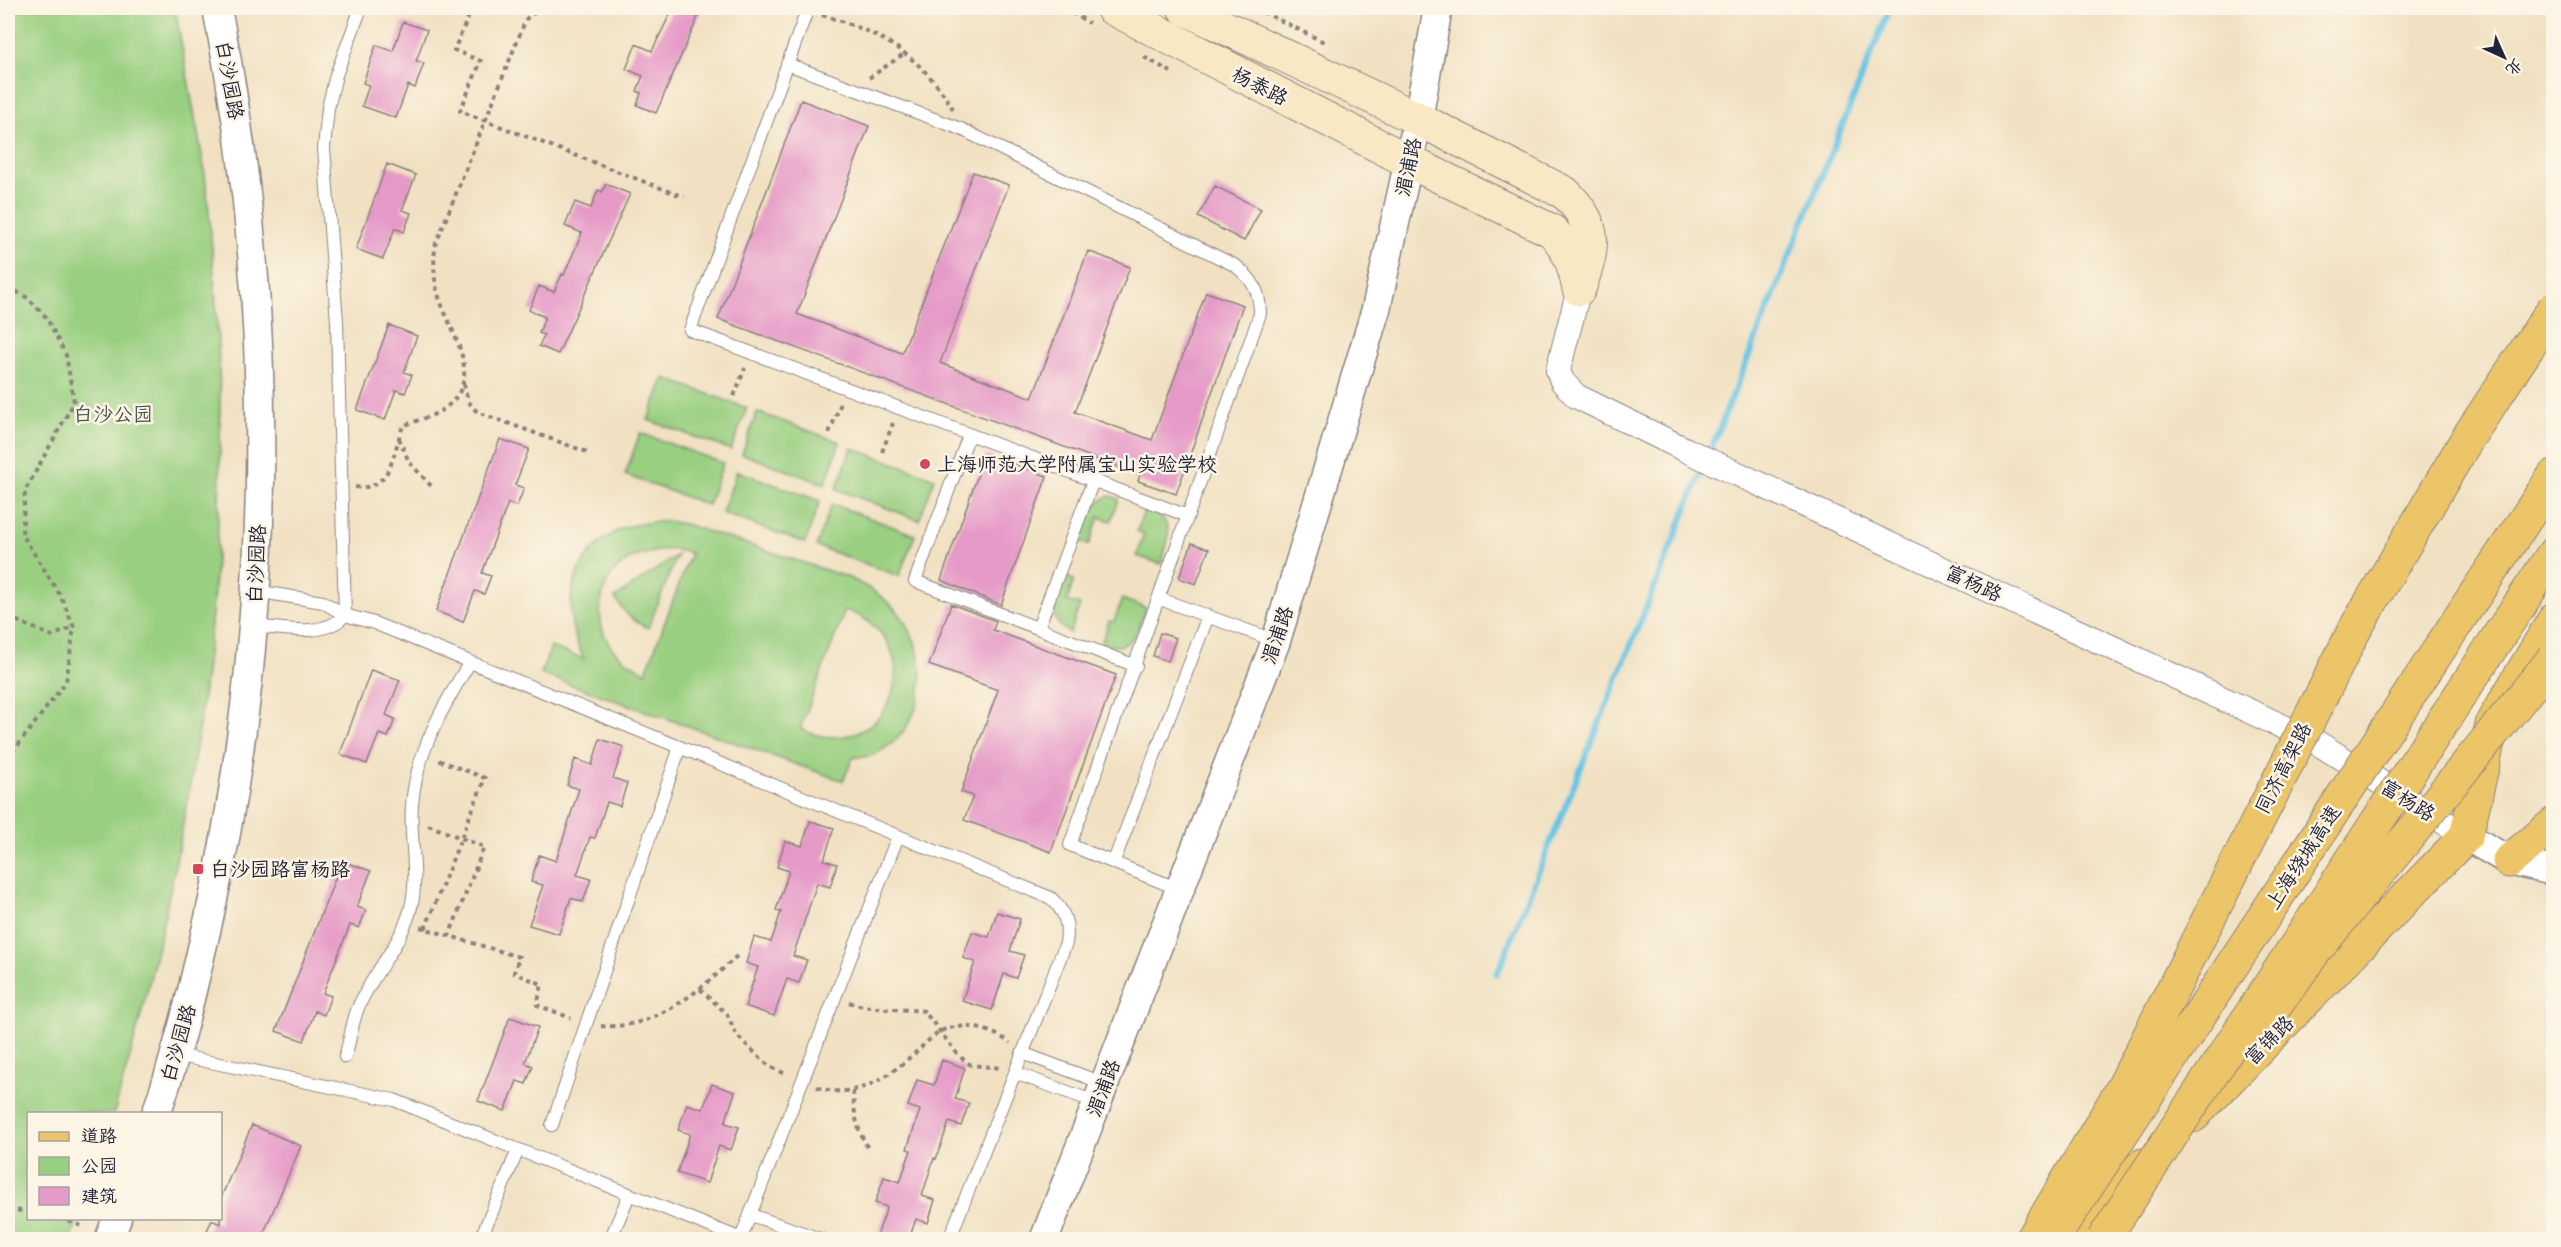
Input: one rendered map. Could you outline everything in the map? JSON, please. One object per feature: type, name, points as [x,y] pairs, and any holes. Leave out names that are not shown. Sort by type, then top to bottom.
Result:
[{"type":"main road","name":"杨泰路","points":[[1112,8],[1410,162],[1552,231],[1564,243],[1572,261],[1579,289]]},
{"type":"main road","name":"杨泰路","points":[[1184,8],[1418,119],[1565,193],[1581,208],[1592,233],[1590,259],[1579,289]]},
{"type":"main road","name":"同济高架路","points":[[2032,1239],[2124,1086],[2355,629],[2467,439],[2553,308]]},
{"type":"main road","name":"上海绕城高速","points":[[2052,1239],[2553,476]]},
{"type":"main road","points":[[2103,1239],[2553,553]]},
{"type":"main road","points":[[2466,836],[2493,721],[2553,620]]},
{"type":"main road","points":[[2122,1239],[2259,1029],[2313,952],[2553,658]]},
{"type":"main road","points":[[2509,861],[2553,824]]},
{"type":"main road","name":"富锦路","points":[[2068,1239],[2280,1030],[2466,836]]},
{"type":"street","name":"白沙园路","points":[[156,1112],[176,1055],[216,889],[233,796],[249,684],[255,591],[260,395],[255,275],[245,168],[217,8]]},
{"type":"street","name":"湄浦路","points":[[1044,1239],[1276,641],[1361,362],[1410,162],[1438,8]]},
{"type":"street","name":"富杨路","points":[[1579,289],[1558,370],[1562,381],[1576,396],[1686,450],[2316,742],[2466,836]]},
{"type":"street","points":[[2466,836],[2509,861],[2553,871]]},
{"type":"street","points":[[109,1239],[116,1220]]},
{"type":"lane","points":[[253,626],[321,630],[337,625],[345,615],[337,322],[324,148],[328,108],[336,75],[361,8]]},
{"type":"lane","points":[[808,9],[690,330],[1188,516]]},
{"type":"lane","points":[[787,64],[961,129],[1236,266],[1250,278],[1260,295],[1260,314],[1136,666],[1070,845],[1181,890]]},
{"type":"lane","points":[[969,435],[915,581],[1136,666]]},
{"type":"lane","points":[[1038,628],[1067,558],[1093,481]]},
{"type":"lane","points":[[255,591],[323,602],[345,615],[365,620],[470,662],[1051,898],[1062,910],[1069,927],[1066,943],[949,1239]]},
{"type":"lane","points":[[1160,598],[1276,641]]},
{"type":"lane","points":[[1114,861],[1208,616]]},
{"type":"lane","points":[[345,1057],[358,1008],[411,910],[414,866],[412,805],[423,754],[448,698],[470,662]]},
{"type":"lane","points":[[552,1125],[680,747]]},
{"type":"lane","points":[[176,1055],[394,1100],[743,1239],[898,836]]},
{"type":"lane","points":[[1022,1053],[1101,1094]]},
{"type":"lane","points":[[1016,1071],[1101,1094]]},
{"type":"lane","points":[[480,1239],[518,1150]]},
{"type":"lane","points":[[610,1239],[629,1195]]},
{"type":"lane","points":[[751,1215],[823,1239]]},
{"type":"path","points":[[456,8],[470,13],[454,50],[481,61],[460,111],[684,196]]},
{"type":"path","points":[[343,486],[365,488],[382,480],[395,457],[398,437],[403,426],[447,407],[459,395],[464,383],[466,369],[439,299],[433,274],[435,246],[526,18],[541,8]]},
{"type":"path","points":[[808,9],[872,32],[905,53],[932,77],[952,107],[961,129]]},
{"type":"path","points":[[854,89],[905,53]]},
{"type":"path","points":[[8,286],[27,298],[46,317],[66,355],[75,402],[25,491],[22,534],[60,595],[74,627],[66,682],[12,753],[8,764]]},
{"type":"path","points":[[734,396],[751,353]]},
{"type":"path","points":[[464,383],[468,401],[477,412],[587,452]]},
{"type":"path","points":[[829,433],[846,389]]},
{"type":"path","points":[[882,452],[899,408]]},
{"type":"path","points":[[398,437],[409,462],[434,489]]},
{"type":"path","points":[[8,617],[52,636],[74,627]]},
{"type":"path","points":[[423,754],[484,778],[425,929]]},
{"type":"path","points":[[412,819],[484,846],[449,936]]},
{"type":"path","points":[[8,858],[8,880]]},
{"type":"path","points":[[405,923],[519,957],[514,973],[542,984],[537,1005],[586,1023],[628,1026],[665,1011],[700,989],[740,954]]},
{"type":"path","points":[[700,989],[727,1014],[737,1036],[770,1067],[828,1091],[854,1091],[875,1083],[897,1069],[941,1031],[961,1027],[989,1031],[1008,1041],[1022,1053]]},
{"type":"path","points":[[835,997],[862,1007],[885,1011],[905,1009],[924,1011],[959,1056],[971,1065],[1016,1071]]},
{"type":"path","points":[[854,1091],[854,1117],[858,1131],[869,1150]]},
{"type":"path","points":[[8,1210],[27,1211]]},
{"type":"path","points":[[66,1220],[82,1226]]},
{"type":"green space","name":"白沙公园","points":[[8,8],[175,8],[204,168],[217,325],[220,425],[218,524],[211,624],[199,724],[164,920],[114,1112],[27,1112],[27,1220],[79,1220],[70,1239],[8,1239]]},
{"type":"green space","points":[[664,378],[747,408],[731,450],[648,420]]},
{"type":"green space","points":[[757,412],[840,442],[825,484],[742,454]]},
{"type":"green space","points":[[640,433],[723,463],[708,505],[625,475]]},
{"type":"green space","points":[[852,448],[935,478],[919,520],[836,489]]},
{"type":"green space","points":[[737,471],[820,501],[805,543],[722,513]]},
{"type":"green space","points":[[1110,496],[1119,499],[1111,521],[1099,517],[1089,545],[1076,540],[1084,519],[1092,508]]},
{"type":"green space","points":[[832,504],[915,535],[899,576],[816,546]]},
{"type":"green space","points":[[1145,508],[1162,518],[1168,531],[1161,564],[1137,556],[1144,534],[1137,531]]},
{"type":"green space","points":[[666,521],[685,524],[847,577],[887,601],[905,622],[914,639],[919,657],[921,676],[919,695],[914,713],[905,729],[892,743],[875,754],[853,758],[843,781],[541,674],[551,647],[584,659],[576,640],[571,603],[580,569],[590,554],[603,540],[621,529],[637,524]],"holes":[[[672,549],[691,553],[646,672],[621,657],[609,644],[601,620],[602,594],[614,572],[623,563],[644,554]],[[845,610],[873,626],[890,647],[895,672],[891,696],[878,718],[858,732],[832,737],[800,729]]]},
{"type":"green space","points":[[677,555],[648,628],[629,616],[615,598]]},
{"type":"green space","points":[[1064,576],[1074,580],[1067,601],[1080,605],[1070,633],[1062,627],[1054,615],[1055,600]]},
{"type":"green space","points":[[1122,599],[1146,608],[1136,632],[1127,643],[1120,646],[1101,644],[1109,621],[1114,622]]},
{"type":"building","points":[[673,8],[702,8],[656,113],[637,105],[641,93],[637,91],[643,76],[626,69],[636,44],[652,51]]},
{"type":"building","points":[[403,22],[427,30],[416,61],[424,63],[415,88],[408,85],[396,118],[362,106],[369,85],[363,83],[376,45],[393,51]]},
{"type":"building","points":[[801,100],[869,126],[797,314],[902,353],[973,172],[1009,185],[940,363],[1032,398],[1088,251],[1130,267],[1075,412],[1152,440],[1206,292],[1243,305],[1176,494],[1138,481],[1140,475],[718,319]]},
{"type":"building","points":[[387,164],[416,175],[402,210],[411,213],[404,232],[395,228],[383,259],[356,249]]},
{"type":"building","points":[[606,184],[630,194],[558,354],[539,346],[544,335],[539,333],[545,317],[529,310],[539,286],[554,292],[582,233],[565,226],[575,202],[591,208],[598,190],[602,192]]},
{"type":"building","points":[[1215,186],[1261,209],[1244,241],[1198,217]]},
{"type":"building","points":[[389,325],[417,336],[404,372],[412,375],[405,393],[396,390],[385,420],[357,410]]},
{"type":"building","points":[[500,439],[529,449],[515,485],[524,488],[517,506],[508,503],[482,573],[491,576],[484,594],[475,591],[463,622],[436,611]]},
{"type":"building","points":[[985,454],[1047,476],[1001,605],[941,580]]},
{"type":"building","points":[[1192,543],[1209,549],[1196,584],[1179,578]]},
{"type":"building","points":[[951,604],[996,621],[993,630],[1116,675],[1051,852],[964,820],[973,796],[961,792],[998,690],[929,665]]},
{"type":"building","points":[[1160,633],[1176,638],[1168,661],[1153,656]]},
{"type":"building","points":[[371,670],[400,680],[386,715],[395,719],[388,737],[379,734],[367,764],[340,754]]},
{"type":"building","points":[[600,739],[624,747],[613,778],[627,783],[620,806],[607,802],[595,838],[590,837],[577,875],[591,879],[583,902],[571,898],[559,934],[529,925],[543,885],[531,882],[539,855],[556,861],[579,789],[567,785],[575,759],[592,765]]},
{"type":"building","points":[[810,821],[834,828],[824,860],[837,864],[830,887],[817,883],[793,956],[807,960],[799,983],[787,979],[774,1016],[745,1006],[758,967],[746,963],[754,937],[771,942],[781,912],[776,910],[789,871],[777,867],[785,841],[802,846]]},
{"type":"building","points":[[342,861],[371,871],[357,907],[366,910],[359,928],[350,925],[323,993],[331,996],[324,1015],[315,1011],[304,1041],[276,1031]]},
{"type":"building","points":[[997,912],[1020,919],[1010,951],[1024,955],[1016,978],[1004,974],[992,1010],[962,1001],[975,962],[963,958],[972,932],[989,937]]},
{"type":"building","points":[[510,1017],[538,1027],[525,1063],[533,1066],[526,1084],[517,1081],[505,1111],[478,1101]]},
{"type":"building","points":[[942,1060],[965,1068],[955,1099],[969,1103],[961,1126],[949,1122],[936,1159],[934,1158],[922,1196],[935,1200],[928,1223],[916,1219],[909,1239],[876,1239],[887,1207],[875,1203],[884,1177],[900,1182],[911,1150],[907,1149],[920,1110],[908,1106],[917,1080],[934,1085]]},
{"type":"building","points":[[712,1084],[735,1092],[725,1123],[739,1127],[731,1150],[719,1146],[707,1183],[677,1173],[690,1134],[678,1130],[687,1104],[703,1109]]},
{"type":"building","points":[[252,1125],[301,1146],[261,1239],[203,1239],[212,1220],[220,1224],[222,1220],[222,1195]]},
{"type":"waterway","points":[[1709,454],[1890,8]]},
{"type":"waterway","points":[[1497,974],[1705,463]]},
{"type":"place","name":"上海师范大学附属宝山实验学校","points":[[925,464]]},
{"type":"place","name":"白沙园路富杨路","points":[[198,869]]}]
